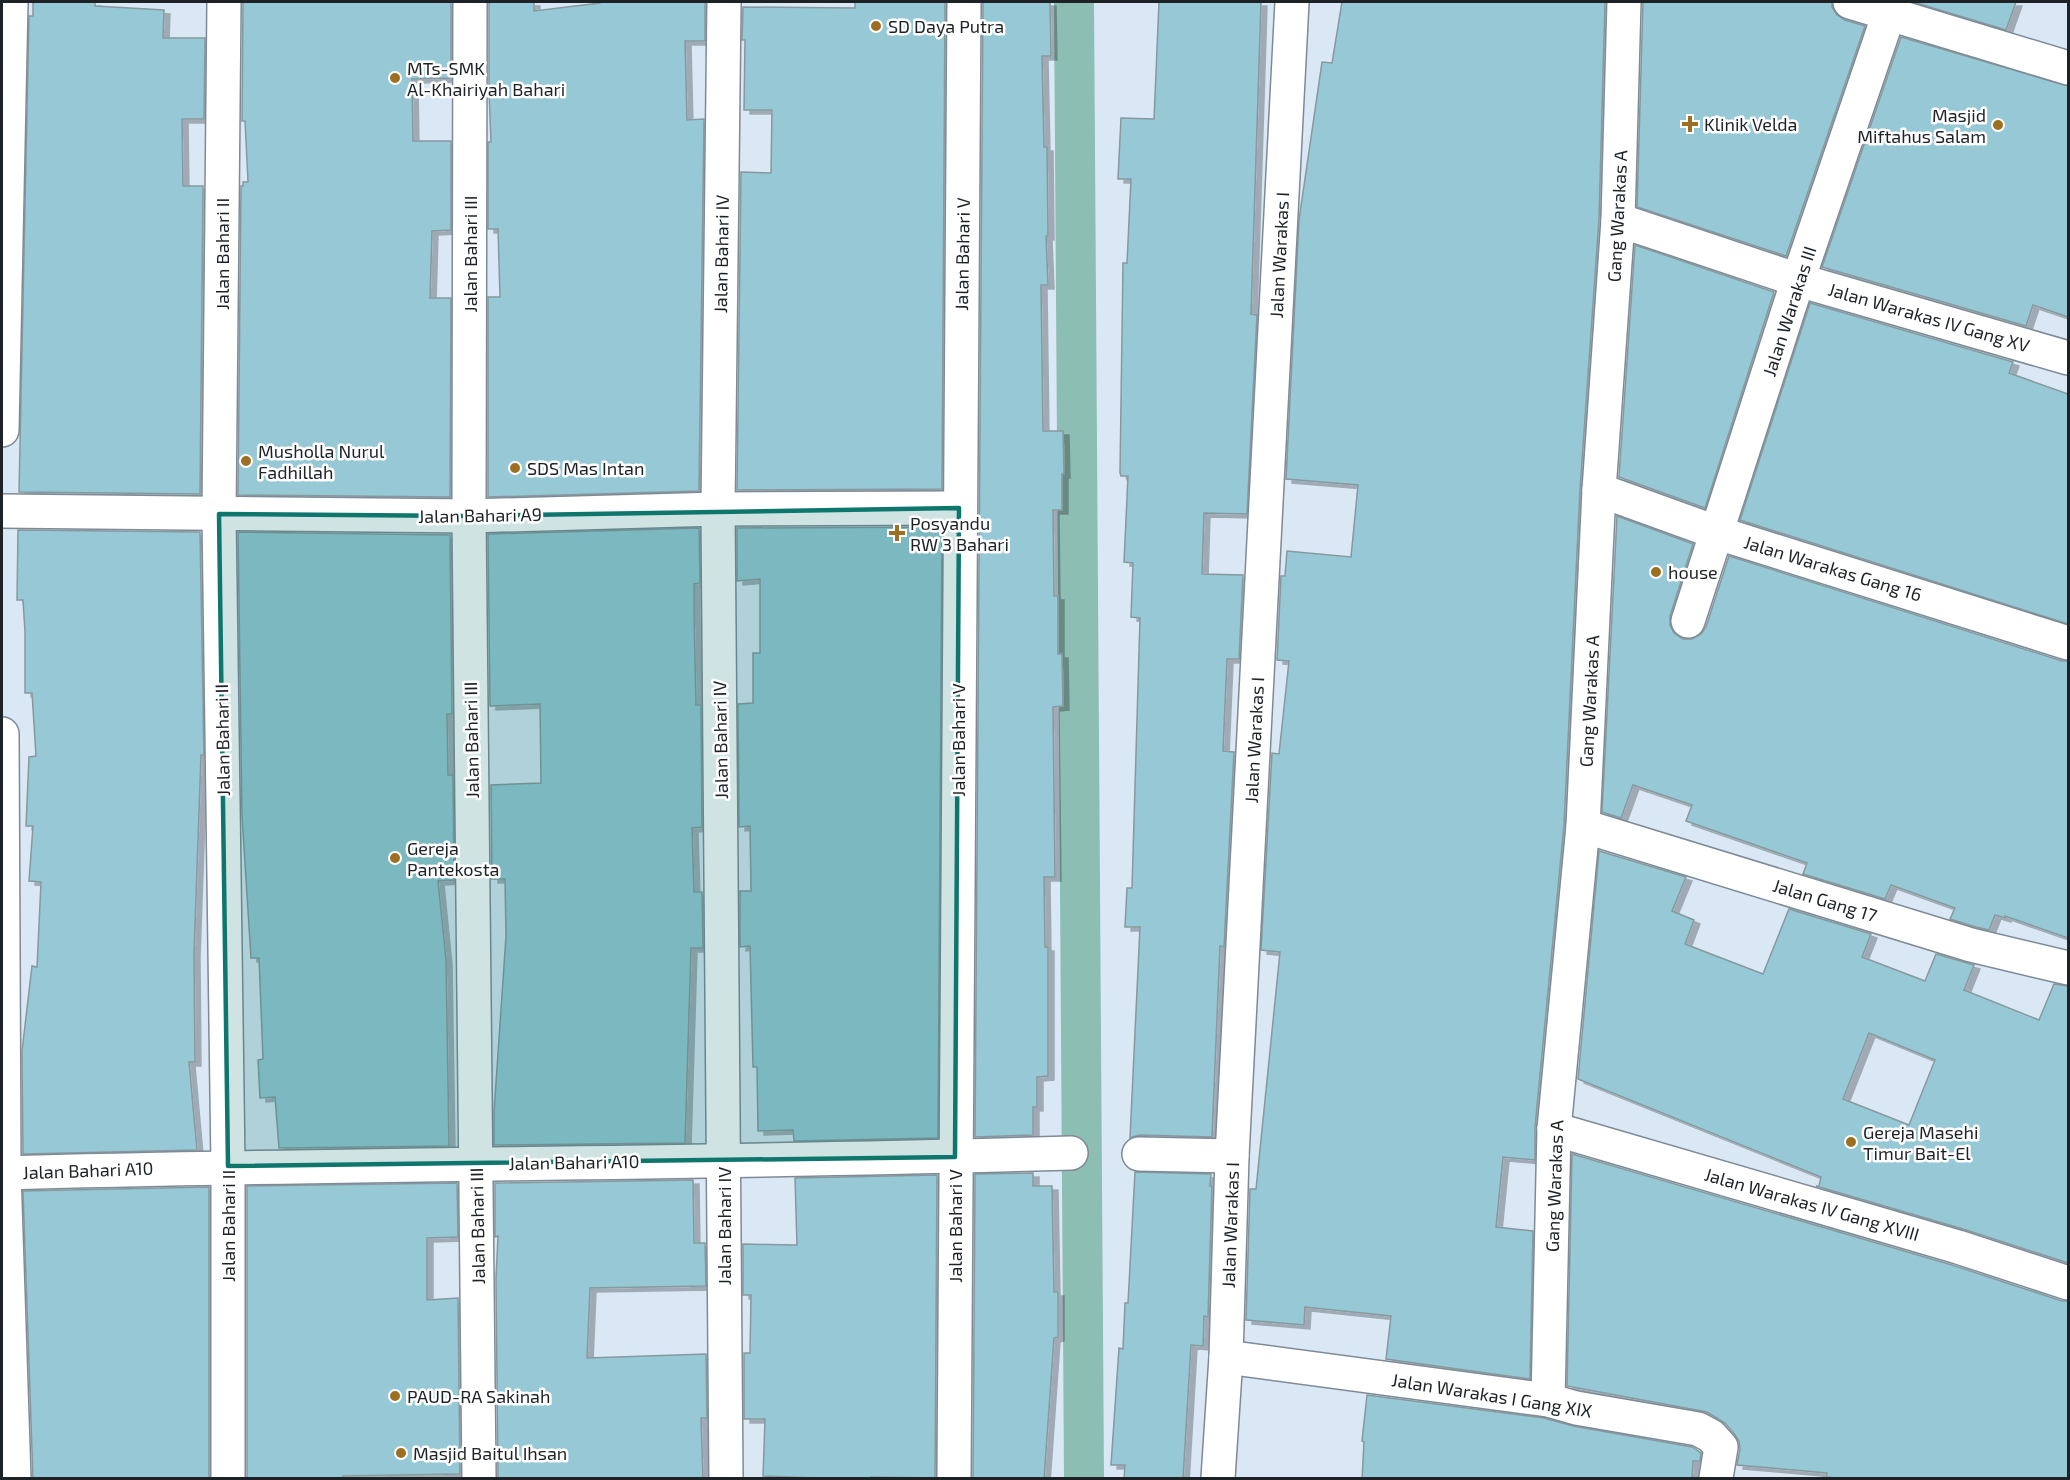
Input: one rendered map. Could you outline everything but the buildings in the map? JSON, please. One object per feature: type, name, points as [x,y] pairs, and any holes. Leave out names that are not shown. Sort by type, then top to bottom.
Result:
[{"type":"street","points":[[2,430],[11,2]]},
{"type":"street","name":"Jalan Bahari II","points":[[224,2],[219,514],[228,1166],[228,1479]]},
{"type":"street","name":"Jalan Bahari III","points":[[470,2],[469,516],[479,1479]]},
{"type":"street","name":"Jalan Bahari IV","points":[[724,2],[718,509],[726,1479]]},
{"type":"street","name":"Jalan Bahari V","points":[[954,1479],[964,2]]},
{"type":"street","name":"Jalan Warakas I","points":[[1218,1479],[1226,1357],[1232,1156],[1292,2]]},
{"type":"street","name":"Gang Warakas A","points":[[1548,1400],[1554,1129],[1583,826],[1599,490],[1618,220],[1624,2]]},
{"type":"street","points":[[1850,2],[1891,7],[2068,68]]},
{"type":"street","name":"Jalan Warakas III","points":[[1688,621],[1798,280],[1891,7]]},
{"type":"street","name":"Jalan Warakas IV Gang XV","points":[[1618,220],[1798,280],[2068,358]]},
{"type":"street","name":"Jalan Warakas Gang 16","points":[[1599,490],[1718,533],[2068,643]]},
{"type":"street","name":"Jalan Bahari A9","points":[[2,511],[469,516],[718,509],[959,508]]},
{"type":"street","points":[[2,734],[4,1173],[14,1479]]},
{"type":"street","name":"Jalan Gang 17","points":[[1583,826],[1971,945],[2068,968]]},
{"type":"street","name":"Jalan Warakas IV Gang XVIII","points":[[1554,1129],[1958,1247],[2068,1283]]},
{"type":"street","name":"Jalan Bahari A10","points":[[4,1173],[228,1166],[724,1161],[1071,1153]]},
{"type":"street","points":[[1139,1154],[1232,1156]]},
{"type":"street","name":"Jalan Warakas I Gang XIX","points":[[1226,1357],[1548,1400],[1576,1408],[1698,1429],[1711,1436],[1721,1447],[1716,1478]]},
{"type":"highlighted area","points":[[959,508],[955,1157],[228,1166],[219,514],[469,516]]},
{"type":"waterway","points":[[1074,2],[1084,1478]]},
{"type":"place","name":"SD Daya Putra","points":[[876,26]]},
{"type":"place","name":"MTs-SMK Al-Khairiyah Bahari","points":[[395,78]]},
{"type":"place","name":"Klinik Velda","points":[[1690,124]]},
{"type":"place","name":"Masjid Miftahus Salam","points":[[1998,125]]},
{"type":"place","name":"Musholla Nurul Fadhillah","points":[[246,461]]},
{"type":"place","name":"SDS Mas Intan","points":[[515,468]]},
{"type":"place","name":"Posyandu RW 3 Bahari","points":[[897,533]]},
{"type":"place","name":"house","points":[[1656,572]]},
{"type":"place","name":"Gereja Pantekosta","points":[[395,858]]},
{"type":"place","name":"Gereja Masehi Timur Bait-El","points":[[1851,1142]]},
{"type":"place","name":"PAUD-RA Sakinah","points":[[395,1396]]},
{"type":"place","name":"Masjid Baitul Ihsan","points":[[401,1453]]}]
